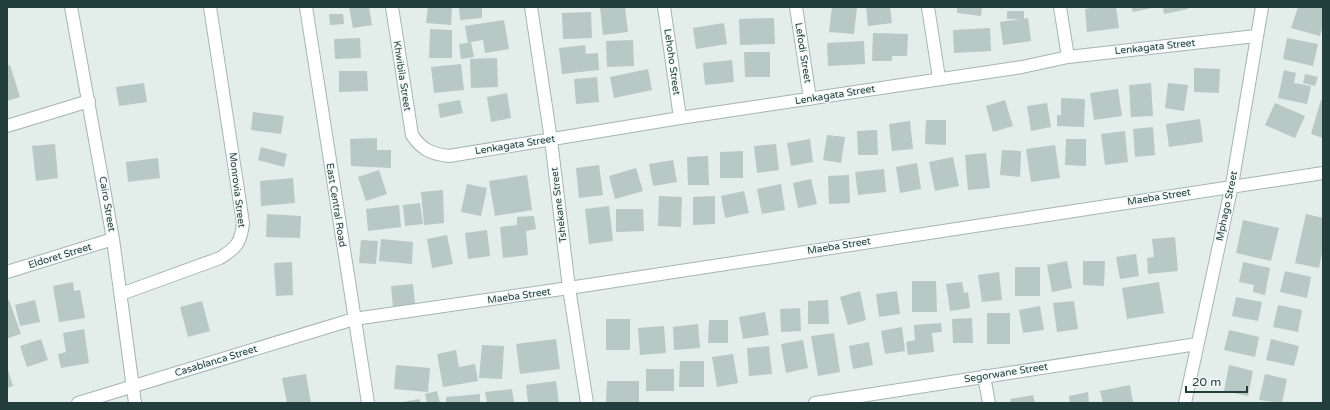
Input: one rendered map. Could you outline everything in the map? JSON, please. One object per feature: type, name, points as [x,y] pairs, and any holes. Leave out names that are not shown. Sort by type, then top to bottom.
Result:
[{"type":"street","name":"Cairo Street","points":[[71,7],[113,239],[135,403]]},
{"type":"street","name":"Monrovia Street","points":[[121,294],[153,281],[220,258],[230,252],[240,240],[243,223],[210,7]]},
{"type":"street","name":"East Central Road","points":[[306,7],[368,403]]},
{"type":"street","name":"Khwibila Street","points":[[392,7],[409,123],[412,135],[418,144]]},
{"type":"street","name":"Tshekane Street","points":[[531,7],[551,140],[569,288],[587,403]]},
{"type":"street","name":"Lehoho Street","points":[[664,7],[680,118]]},
{"type":"street","name":"Lefodi Street","points":[[796,7],[810,99]]},
{"type":"street","points":[[928,7],[939,78]]},
{"type":"street","points":[[1060,7],[1068,57]]},
{"type":"street","name":"Mphago Street","points":[[1185,403],[1232,186],[1262,7]]},
{"type":"street","name":"Lenkagata Street","points":[[418,144],[427,151],[449,156],[680,118],[939,78],[1022,67],[1068,57],[1256,36]]},
{"type":"street","points":[[7,126],[88,101]]},
{"type":"street","name":"Maeba Street","points":[[354,319],[569,288],[1323,172]]},
{"type":"street","name":"Eldoret Street","points":[[7,272],[113,239]]},
{"type":"street","name":"Casablanca Street","points":[[78,403],[354,319]]},
{"type":"street","name":"Segorwane Street","points":[[815,403],[844,402],[984,376],[1197,344]]},
{"type":"street","points":[[984,376],[989,403]]},
{"type":"building","points":[[349,7],[369,7],[372,25],[353,28]]},
{"type":"building","points":[[428,7],[452,7],[451,25],[426,23]]},
{"type":"building","points":[[459,7],[482,7],[482,18],[460,20]]},
{"type":"building","points":[[600,7],[625,7],[628,32],[603,35]]},
{"type":"building","points":[[832,7],[857,7],[854,34],[829,32]]},
{"type":"building","points":[[866,7],[890,7],[892,23],[868,26]]},
{"type":"building","points":[[957,7],[982,7],[981,16],[957,13]]},
{"type":"building","points":[[1097,7],[1116,7],[1119,28],[1087,32],[1085,9]]},
{"type":"building","points":[[1131,7],[1152,7],[1152,8],[1133,12]]},
{"type":"building","points":[[1163,7],[1188,7],[1188,9],[1164,14]]},
{"type":"building","points":[[1298,7],[1323,7],[1323,24],[1320,36],[1291,28]]},
{"type":"building","points":[[1007,11],[1024,11],[1024,19],[1007,19]]},
{"type":"building","points":[[591,12],[592,38],[563,39],[562,13]]},
{"type":"building","points":[[329,14],[343,14],[344,24],[330,25]]},
{"type":"building","points":[[774,18],[775,44],[740,45],[739,19]]},
{"type":"building","points":[[1028,18],[1031,41],[1003,45],[1000,22]]},
{"type":"building","points":[[504,20],[509,49],[485,53],[483,40],[471,42],[474,57],[461,59],[459,44],[468,43],[465,26]]},
{"type":"building","points":[[724,23],[727,44],[696,49],[693,28]]},
{"type":"building","points":[[990,28],[991,51],[954,53],[953,30]]},
{"type":"building","points":[[430,29],[452,30],[452,58],[429,58]]},
{"type":"building","points":[[873,33],[908,34],[907,56],[892,56],[892,61],[872,61]]},
{"type":"building","points":[[360,38],[361,58],[335,59],[334,39]]},
{"type":"building","points":[[1287,38],[1318,44],[1313,66],[1283,59]]},
{"type":"building","points":[[633,40],[634,66],[607,67],[606,41]]},
{"type":"building","points":[[864,41],[865,64],[828,66],[827,43]]},
{"type":"building","points":[[585,45],[586,54],[598,53],[599,70],[562,74],[559,48]]},
{"type":"building","points":[[744,52],[770,52],[770,77],[745,77]]},
{"type":"building","points":[[497,58],[498,87],[471,88],[470,59]]},
{"type":"building","points":[[732,60],[734,82],[705,85],[703,63]]},
{"type":"building","points":[[461,64],[464,90],[434,93],[431,67]]},
{"type":"building","points":[[10,65],[20,97],[7,101],[7,66]]},
{"type":"building","points":[[1194,68],[1220,69],[1219,93],[1194,92]]},
{"type":"building","points":[[648,69],[652,90],[614,98],[610,77]]},
{"type":"building","points":[[1284,70],[1296,73],[1294,83],[1311,86],[1307,104],[1278,98]]},
{"type":"building","points":[[339,71],[367,71],[368,91],[339,92]]},
{"type":"building","points":[[1305,74],[1318,77],[1315,86],[1303,83]]},
{"type":"building","points":[[597,77],[599,102],[576,104],[574,79]]},
{"type":"building","points":[[144,83],[147,102],[119,106],[116,87]]},
{"type":"building","points":[[1151,83],[1153,116],[1131,117],[1129,85]]},
{"type":"building","points":[[1168,83],[1188,85],[1184,111],[1165,108]]},
{"type":"building","points":[[1118,89],[1122,116],[1094,120],[1090,93]]},
{"type":"building","points":[[507,93],[511,118],[491,122],[487,97]]},
{"type":"building","points":[[1061,98],[1085,99],[1084,127],[1057,126],[1057,115],[1061,115]]},
{"type":"building","points":[[460,100],[463,113],[440,118],[438,104]]},
{"type":"building","points":[[1005,100],[1013,126],[993,132],[986,106]]},
{"type":"building","points":[[1321,100],[1323,100],[1323,138],[1311,134]]},
{"type":"building","points":[[1047,103],[1051,127],[1031,131],[1027,106]]},
{"type":"building","points":[[1275,103],[1305,116],[1295,138],[1265,125]]},
{"type":"building","points":[[253,112],[284,116],[281,134],[251,130]]},
{"type":"building","points":[[1200,119],[1203,142],[1169,147],[1166,124]]},
{"type":"building","points":[[926,120],[946,120],[946,145],[925,144]]},
{"type":"building","points":[[910,121],[913,149],[892,151],[889,124]]},
{"type":"building","points":[[1153,127],[1155,155],[1135,157],[1133,129]]},
{"type":"building","points":[[877,130],[878,155],[858,155],[857,131]]},
{"type":"building","points":[[1125,131],[1128,162],[1105,165],[1101,134]]},
{"type":"building","points":[[827,135],[845,137],[841,163],[823,160]]},
{"type":"building","points":[[377,138],[377,150],[391,150],[391,168],[351,166],[350,139]]},
{"type":"building","points":[[810,139],[813,162],[791,166],[787,143]]},
{"type":"building","points":[[1066,139],[1086,139],[1086,166],[1065,165]]},
{"type":"building","points":[[55,144],[58,178],[36,181],[32,146]]},
{"type":"building","points":[[776,144],[779,170],[757,173],[754,146]]},
{"type":"building","points":[[1055,145],[1060,178],[1031,182],[1026,149]]},
{"type":"building","points":[[261,147],[287,154],[284,167],[258,160]]},
{"type":"building","points":[[1002,150],[1021,151],[1020,177],[1000,175]]},
{"type":"building","points":[[743,151],[743,178],[720,178],[720,152]]},
{"type":"building","points":[[986,153],[990,188],[968,190],[965,155]]},
{"type":"building","points":[[708,156],[709,185],[688,185],[687,157]]},
{"type":"building","points":[[953,157],[959,186],[935,191],[929,162]]},
{"type":"building","points":[[158,158],[160,178],[128,182],[126,162]]},
{"type":"building","points":[[673,160],[677,182],[653,186],[649,164]]},
{"type":"building","points":[[917,163],[921,189],[900,193],[896,167]]},
{"type":"building","points":[[599,165],[603,195],[579,198],[576,168]]},
{"type":"building","points":[[636,168],[643,191],[615,199],[609,176]]},
{"type":"building","points":[[884,169],[886,192],[858,195],[855,172]]},
{"type":"building","points":[[379,170],[387,194],[366,201],[358,177]]},
{"type":"building","points":[[527,175],[532,210],[495,216],[489,181]]},
{"type":"building","points":[[849,175],[850,203],[829,204],[828,176]]},
{"type":"building","points":[[293,178],[295,203],[261,206],[260,181]]},
{"type":"building","points":[[811,179],[817,204],[798,208],[793,183]]},
{"type":"building","points":[[467,184],[487,188],[481,216],[461,212]]},
{"type":"building","points":[[781,184],[785,210],[762,214],[757,189]]},
{"type":"building","points":[[443,190],[444,223],[424,225],[421,192]]},
{"type":"building","points":[[744,191],[749,213],[725,218],[721,196]]},
{"type":"building","points":[[659,196],[682,197],[681,227],[658,226]]},
{"type":"building","points":[[715,196],[715,224],[693,225],[693,197]]},
{"type":"building","points":[[420,203],[423,224],[405,226],[403,205]]},
{"type":"building","points":[[399,205],[401,227],[368,231],[366,209]]},
{"type":"building","points":[[609,206],[613,241],[589,244],[585,209]]},
{"type":"building","points":[[616,209],[643,209],[644,231],[616,232]]},
{"type":"building","points":[[267,214],[301,216],[300,238],[266,237]]},
{"type":"building","points":[[1306,214],[1323,218],[1323,248],[1319,268],[1295,263]]},
{"type":"building","points":[[534,216],[536,229],[526,231],[528,255],[503,258],[500,227],[517,225],[517,217]]},
{"type":"building","points":[[1243,220],[1279,228],[1271,261],[1236,253]]},
{"type":"building","points":[[487,230],[490,256],[468,259],[465,233]]},
{"type":"building","points":[[447,235],[453,264],[432,268],[427,239]]},
{"type":"building","points":[[1175,237],[1178,271],[1148,274],[1147,258],[1154,257],[1152,239]]},
{"type":"building","points":[[381,239],[413,242],[412,264],[379,261]]},
{"type":"building","points":[[361,240],[378,241],[376,264],[359,263]]},
{"type":"building","points":[[1136,254],[1139,276],[1120,279],[1116,257]]},
{"type":"building","points":[[1067,261],[1072,288],[1052,292],[1047,265]]},
{"type":"building","points":[[1083,261],[1105,261],[1104,286],[1083,285]]},
{"type":"building","points":[[292,262],[293,295],[276,296],[274,263]]},
{"type":"building","points":[[1243,262],[1270,268],[1265,295],[1253,292],[1254,285],[1239,282]]},
{"type":"building","points":[[1015,267],[1040,267],[1040,296],[1015,296]]},
{"type":"building","points":[[1285,271],[1311,277],[1307,298],[1280,292]]},
{"type":"building","points":[[999,272],[1002,300],[982,302],[978,275]]},
{"type":"building","points":[[912,281],[936,281],[937,312],[912,312]]},
{"type":"building","points":[[73,282],[74,291],[80,290],[85,318],[59,322],[53,286]]},
{"type":"building","points":[[962,282],[964,293],[968,292],[970,308],[950,311],[946,284]]},
{"type":"building","points":[[1159,282],[1164,313],[1127,319],[1122,288]]},
{"type":"building","points":[[413,284],[415,304],[393,307],[391,286]]},
{"type":"building","points":[[860,291],[866,320],[848,325],[840,297]]},
{"type":"building","points":[[897,291],[900,314],[879,317],[876,294]]},
{"type":"building","points":[[1236,297],[1262,302],[1258,321],[1232,316]]},
{"type":"building","points":[[7,300],[9,300],[21,334],[8,338]]},
{"type":"building","points":[[35,300],[40,322],[20,326],[15,305]]},
{"type":"building","points":[[828,300],[829,324],[808,324],[808,301]]},
{"type":"building","points":[[202,301],[210,331],[188,337],[180,307]]},
{"type":"building","points":[[1074,301],[1078,329],[1057,332],[1053,303]]},
{"type":"building","points":[[1278,305],[1302,310],[1298,332],[1273,327]]},
{"type":"building","points":[[1040,306],[1044,330],[1023,333],[1019,310]]},
{"type":"building","points":[[800,308],[801,331],[781,332],[780,309]]},
{"type":"building","points":[[765,312],[769,335],[743,339],[739,317]]},
{"type":"building","points":[[987,313],[1010,313],[1010,344],[987,344]]},
{"type":"building","points":[[972,318],[973,343],[953,343],[952,319]]},
{"type":"building","points":[[606,319],[630,319],[630,350],[606,350]]},
{"type":"building","points":[[709,320],[728,320],[728,343],[708,343]]},
{"type":"building","points":[[941,323],[942,332],[932,333],[934,352],[908,355],[906,342],[915,340],[914,325]]},
{"type":"building","points":[[698,324],[700,348],[674,350],[673,327]]},
{"type":"building","points":[[664,326],[666,353],[640,355],[638,328]]},
{"type":"building","points":[[902,327],[905,351],[885,354],[881,331]]},
{"type":"building","points":[[84,329],[89,363],[61,368],[58,354],[66,352],[63,333]]},
{"type":"building","points":[[1229,330],[1259,337],[1255,357],[1224,350]]},
{"type":"building","points":[[834,333],[840,372],[818,376],[811,336]]},
{"type":"building","points":[[41,339],[48,360],[27,367],[20,346]]},
{"type":"building","points":[[556,339],[560,369],[520,374],[516,344]]},
{"type":"building","points":[[1271,339],[1299,346],[1294,366],[1266,360]]},
{"type":"building","points":[[803,340],[808,368],[786,373],[781,344]]},
{"type":"building","points":[[869,342],[873,365],[853,369],[849,346]]},
{"type":"building","points":[[482,345],[504,346],[502,379],[479,378]]},
{"type":"building","points":[[769,346],[772,374],[749,376],[747,348]]},
{"type":"building","points":[[456,350],[459,367],[475,364],[478,381],[443,387],[437,354]]},
{"type":"building","points":[[733,354],[738,383],[717,387],[712,357]]},
{"type":"building","points":[[680,361],[704,361],[704,387],[679,387]]},
{"type":"building","points":[[396,365],[430,368],[428,392],[394,389]]},
{"type":"building","points":[[1229,365],[1253,371],[1248,396],[1224,391]]},
{"type":"building","points":[[7,367],[13,386],[7,388]]},
{"type":"building","points":[[646,369],[674,369],[674,391],[646,391]]},
{"type":"building","points":[[306,374],[311,403],[287,403],[282,378]]},
{"type":"building","points":[[1265,374],[1287,379],[1282,403],[1259,400]]},
{"type":"building","points":[[556,381],[559,403],[528,403],[526,385]]},
{"type":"building","points":[[607,381],[639,381],[639,402],[606,402]]},
{"type":"building","points":[[1130,385],[1133,402],[1103,403],[1100,391]]},
{"type":"building","points":[[512,389],[514,403],[487,403],[485,392]]},
{"type":"building","points":[[437,391],[440,403],[427,403],[425,394]]},
{"type":"building","points":[[1088,392],[1089,403],[1070,403],[1069,396]]},
{"type":"building","points":[[480,394],[480,403],[446,403],[446,397]]},
{"type":"building","points":[[1033,395],[1035,403],[1011,403],[1010,399]]},
{"type":"building","points":[[420,399],[420,403],[402,403],[402,402]]}]
